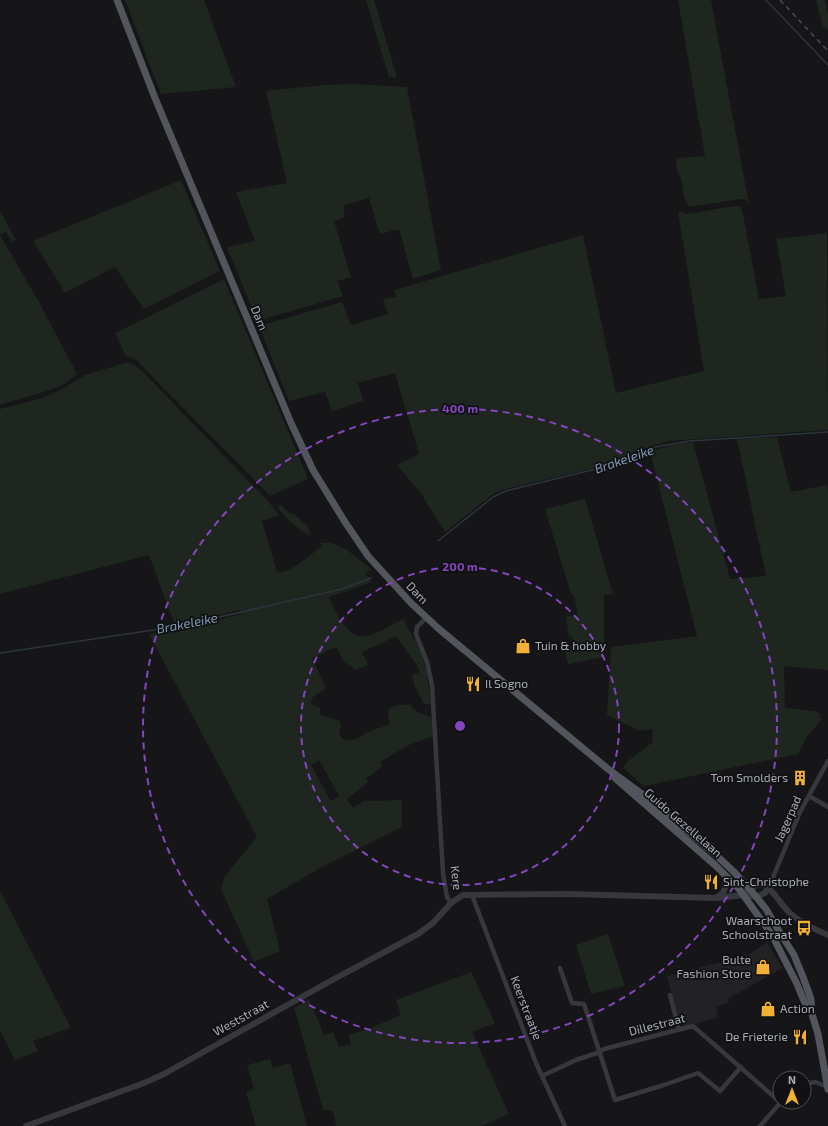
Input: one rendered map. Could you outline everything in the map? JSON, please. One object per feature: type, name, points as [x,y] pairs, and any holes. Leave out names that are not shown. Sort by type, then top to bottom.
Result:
[{"type":"main road","name":"Dam","points":[[117,0],[155,98],[270,373],[291,423],[314,470],[345,522],[368,556],[426,618]]},
{"type":"main road","name":"Guido Gezellelaan","points":[[426,618],[608,769],[613,776],[669,820],[685,835],[723,861],[757,897],[794,955],[811,999],[812,1014]]},
{"type":"main road","name":"Guido Gezellelaan","points":[[693,841],[744,895],[772,935],[804,1001],[812,1014]]},
{"type":"main road","points":[[812,1014],[818,1034],[828,1088]]},
{"type":"street","name":"Kere","points":[[426,618],[417,627],[416,634],[424,653],[432,685],[443,873],[447,897],[451,903],[463,895],[567,894],[716,898],[744,895],[757,897]]},
{"type":"street","name":"Jagerpad","points":[[769,887],[794,826],[828,761]]},
{"type":"street","points":[[809,796],[828,807]]},
{"type":"street","points":[[716,898],[723,893],[729,879]]},
{"type":"street","points":[[744,895],[749,888],[761,885],[769,887],[790,914],[828,935]]},
{"type":"street","points":[[757,897],[765,893],[769,887]]},
{"type":"street","name":"Keerstraatje","points":[[472,895],[542,1076],[565,1126]]},
{"type":"street","name":"Weststraat","points":[[26,1126],[144,1083],[164,1074],[418,934],[433,923],[451,903]]},
{"type":"street","points":[[560,968],[572,1003],[584,1004],[615,1100],[698,1073],[720,1091],[741,1067]]},
{"type":"street","points":[[670,995],[679,1030]]},
{"type":"street","name":"Dillestraat","points":[[542,1076],[604,1049],[693,1026],[696,1027],[772,1094]]},
{"type":"street","points":[[812,1083],[815,1082],[828,1088]]},
{"type":"street","points":[[760,1126],[774,1110]]},
{"type":"shaded area","points":[[125,0],[204,0],[236,87],[161,94]]},
{"type":"shaded area","points":[[366,0],[374,0],[397,77],[389,77]]},
{"type":"shaded area","points":[[678,0],[711,0],[749,205],[745,200],[741,199],[689,207],[684,198],[681,178],[677,171],[676,158],[705,156]]},
{"type":"shaded area","points":[[816,0],[825,0],[828,14],[828,31],[827,28],[823,28]]},
{"type":"shaded area","points":[[355,84],[407,87],[441,270],[413,279],[399,229],[380,234],[369,198],[343,206],[345,217],[334,221],[351,277],[337,281],[343,296],[257,321],[227,247],[255,241],[236,192],[287,183],[266,91],[324,85]]},
{"type":"shaded area","points":[[181,180],[220,271],[144,309],[115,267],[65,293],[33,241]]},
{"type":"shaded area","points":[[739,206],[742,209],[759,299],[786,296],[776,239],[827,233],[828,430],[669,441],[654,445],[590,469],[502,490],[493,494],[445,532],[422,495],[397,465],[419,454],[395,373],[358,383],[363,401],[332,411],[325,392],[289,401],[259,326],[342,302],[351,325],[388,314],[383,299],[396,297],[394,290],[583,235],[616,393],[704,371],[678,211],[688,214]]},
{"type":"shaded area","points":[[0,211],[16,240],[12,242],[6,232],[0,234]]},
{"type":"shaded area","points":[[0,235],[40,304],[77,374],[64,384],[50,390],[0,405]]},
{"type":"shaded area","points":[[224,279],[308,479],[270,496],[135,359],[126,356],[115,333]]},
{"type":"shaded area","points":[[128,362],[135,365],[267,500],[279,515],[262,521],[277,572],[282,572],[300,563],[322,546],[319,543],[334,544],[347,550],[371,569],[365,574],[372,582],[329,597],[344,625],[355,635],[362,636],[378,632],[403,619],[421,651],[427,673],[431,704],[424,704],[415,687],[412,675],[420,672],[396,636],[362,652],[368,665],[356,670],[344,662],[336,647],[312,658],[326,688],[312,698],[311,704],[320,708],[321,715],[340,721],[341,726],[339,733],[342,739],[356,739],[368,732],[389,725],[388,710],[402,705],[411,705],[417,712],[431,717],[433,736],[409,745],[380,762],[383,766],[366,779],[368,782],[347,799],[353,808],[364,801],[402,800],[402,827],[322,867],[267,899],[280,951],[254,962],[221,889],[225,876],[257,837],[149,634],[198,625],[241,614],[240,610],[175,625],[149,555],[0,594],[0,409],[42,398],[62,389],[85,375]],"holes":[[[319,760],[339,796],[331,801],[311,765]]]},
{"type":"shaded area","points":[[777,437],[791,492],[827,485],[828,491],[828,670],[784,666],[785,708],[815,711],[821,714],[819,717],[822,719],[806,738],[798,754],[644,786],[623,768],[628,761],[653,742],[652,729],[640,731],[607,715],[611,647],[697,636],[650,451],[693,442],[730,579],[766,576],[737,439]]},
{"type":"shaded area","points":[[585,499],[613,594],[604,595],[604,657],[568,664],[564,647],[574,645],[572,636],[569,637],[566,617],[578,615],[574,596],[571,594],[545,509]]},
{"type":"shaded area","points":[[281,505],[290,514],[293,513],[307,526],[311,533],[309,536],[290,522],[278,508],[278,506]]},
{"type":"shaded area","points":[[0,891],[71,1028],[33,1041],[38,1051],[15,1060],[0,1030]]},
{"type":"shaded area","points":[[608,934],[625,986],[591,994],[576,945]]},
{"type":"shaded area","points":[[767,942],[782,968],[728,999],[729,1003],[716,1007],[718,1018],[686,1026],[679,1023],[667,976],[748,955]]},
{"type":"shaded area","points":[[471,972],[495,1023],[472,1032],[509,1114],[482,1126],[336,1126],[333,1111],[323,1110],[294,1008],[309,999],[324,1035],[333,1032],[339,1047],[351,1044],[349,1035],[371,1028],[401,1015],[396,1000]]},
{"type":"shaded area","points":[[270,1059],[273,1068],[290,1063],[307,1126],[256,1126],[246,1092],[254,1089],[247,1065]]},
{"type":"waterway","points":[[766,0],[828,65]]},
{"type":"waterway","name":"Brakeleike","points":[[438,541],[493,497],[506,491],[600,468],[655,447],[690,441],[828,432]]},
{"type":"waterway","name":"Brakeleike","points":[[0,653],[180,626],[342,589],[371,578]]},
{"type":"railway","points":[[780,0],[828,51]]},
{"type":"place","name":"Tuin & hobby","points":[[523,646]]},
{"type":"place","name":"Il Sogno","points":[[473,684]]},
{"type":"place","name":"Tom Smolders","points":[[800,778]]},
{"type":"place","name":"Sint-Christophe","points":[[711,882]]},
{"type":"place","name":"Waarschoot Schoolstraat","points":[[804,928]]},
{"type":"place","name":"Bulte Fashion Store","points":[[763,967]]},
{"type":"place","name":"Action","points":[[768,1009]]},
{"type":"place","name":"De Frieterie","points":[[800,1037]]}]
